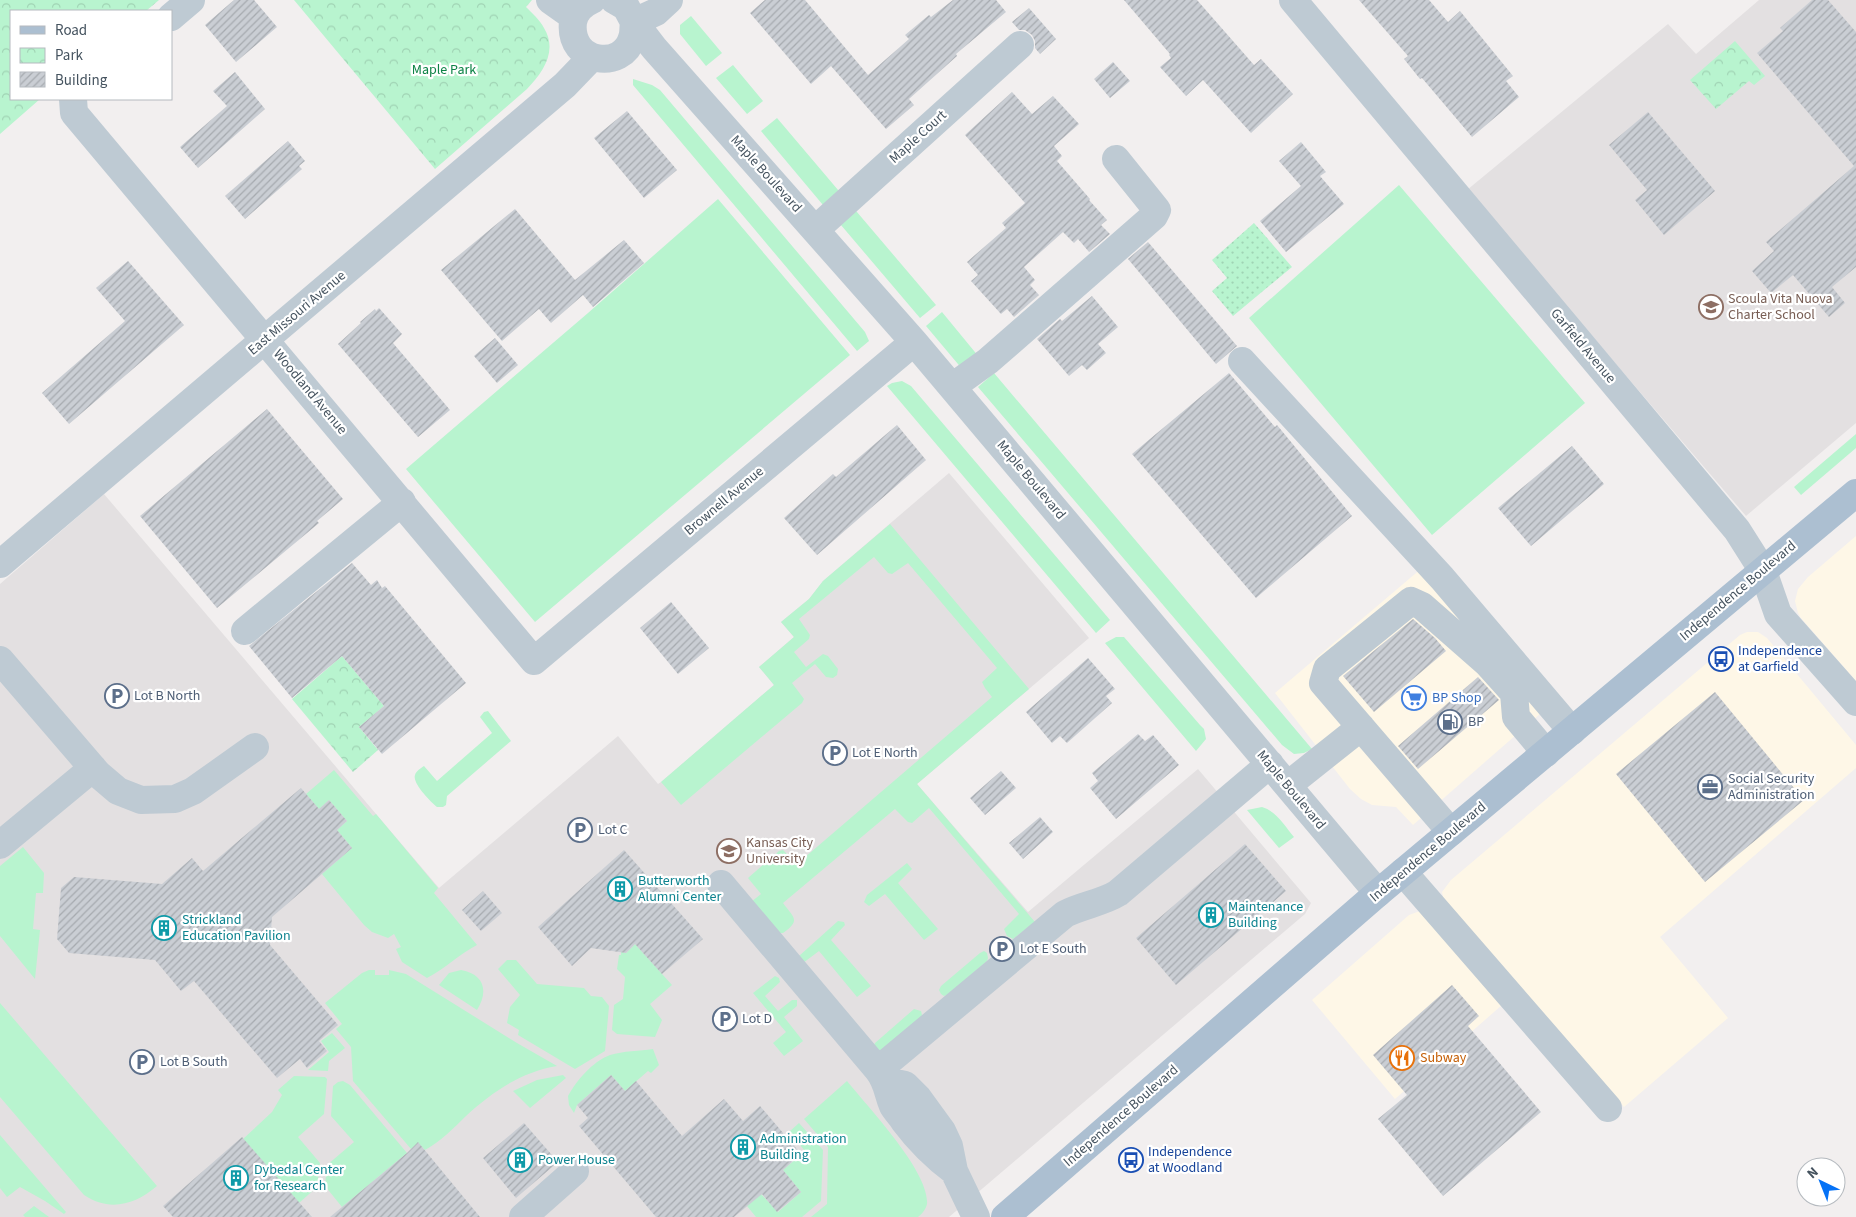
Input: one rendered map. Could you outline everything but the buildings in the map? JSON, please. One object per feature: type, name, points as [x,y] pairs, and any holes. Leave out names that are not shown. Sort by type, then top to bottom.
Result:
[{"type":"main road","name":"Independence Boulevard","points":[[1005,1217],[1378,893],[1856,492]]},
{"type":"street","points":[[172,16],[191,0]]},
{"type":"street","points":[[550,0],[583,9],[572,32],[578,47],[591,58],[607,59],[623,53],[632,39],[634,22],[656,12],[669,0]]},
{"type":"street","name":"Maple Boulevard","points":[[614,0],[626,7],[634,22],[676,73],[914,342],[1378,893]]},
{"type":"street","name":"Garfield Avenue","points":[[1293,0],[1737,530],[1763,571],[1778,614],[1856,702]]},
{"type":"street","name":"Maple Court","points":[[815,230],[1020,45]]},
{"type":"street","name":"Maple Boulevard","points":[[623,53],[676,73]]},
{"type":"street","name":"East Missouri Avenue","points":[[0,564],[565,85],[591,58]]},
{"type":"street","name":"Woodland Avenue","points":[[73,100],[74,113],[534,660]]},
{"type":"street","points":[[952,387],[988,362],[1154,216],[1158,210],[1116,159]]},
{"type":"street","name":"Brownell Avenue","points":[[534,660],[914,342]]},
{"type":"street","points":[[1242,361],[1309,436],[1442,578],[1572,731]]},
{"type":"street","points":[[246,631],[402,502]]},
{"type":"street","points":[[1451,832],[1323,683],[1327,669],[1412,601],[1422,606],[1487,663],[1514,693],[1516,717],[1546,753]]},
{"type":"street","points":[[0,660],[93,768],[118,791],[141,800],[175,799],[193,791],[255,747]]},
{"type":"street","points":[[1288,785],[1361,727]]},
{"type":"street","points":[[882,1075],[1065,914],[1079,907],[1108,900],[1118,893],[1270,764]]},
{"type":"street","points":[[0,845],[93,768]]},
{"type":"street","points":[[1404,872],[1608,1108]]},
{"type":"street","points":[[721,884],[882,1075],[894,1108],[919,1141],[934,1156],[954,1171],[976,1217]]},
{"type":"street","points":[[523,1217],[576,1171]]},
{"type":"shaded area","name":"Scoula Vita Nuova Charter School","points":[[1759,0],[1856,0],[1856,423],[1746,516],[1467,190],[1668,24],[1696,54]]},
{"type":"shaded area","name":"Kansas City University","points":[[949,473],[1089,638],[917,784],[1028,912],[1198,769],[1311,903],[1305,914],[949,1217],[0,1217],[0,584],[104,494],[439,888],[618,736],[658,784],[661,782],[774,685],[759,667],[794,637],[781,622],[809,599],[823,581]]},
{"type":"shaded area","points":[[1856,536],[1856,681],[1801,618],[1795,601],[1798,589],[1808,577]]},
{"type":"shaded area","points":[[1436,556],[1557,699],[1413,825],[1396,807],[1372,805],[1361,799],[1350,789],[1275,693]]},
{"type":"shaded area","points":[[1747,632],[1758,632],[1767,638],[1856,745],[1856,768],[1660,937],[1728,1018],[1624,1107],[1444,901],[1442,892],[1451,880],[1740,635]]},
{"type":"shaded area","points":[[1420,911],[1502,1005],[1395,1099],[1312,1000],[1409,915]]},
{"type":"green space","points":[[0,0],[159,0],[147,10],[10,10],[10,100],[39,100],[0,134]]},
{"type":"green space","name":"Maple Park","points":[[294,0],[532,0],[526,7],[544,28],[548,37],[549,53],[543,68],[527,89],[435,169]]},
{"type":"green space","points":[[691,16],[722,53],[706,66],[680,34],[680,25]]},
{"type":"green space","points":[[1735,41],[1765,76],[1754,85],[1749,81],[1716,109],[1690,80]]},
{"type":"green space","points":[[733,65],[763,101],[747,114],[716,78]]},
{"type":"green space","points":[[633,79],[652,85],[660,90],[865,332],[869,341],[857,351],[633,85]]},
{"type":"green space","points":[[777,118],[844,197],[828,211],[761,131]]},
{"type":"green space","points":[[1399,185],[1585,403],[1432,535],[1249,318]]},
{"type":"green space","points":[[718,199],[850,355],[535,622],[406,469]]},
{"type":"green space","points":[[851,205],[936,305],[920,318],[835,218]]},
{"type":"green space","points":[[1254,223],[1292,267],[1233,316],[1212,291],[1227,278],[1212,260]]},
{"type":"green space","points":[[942,312],[979,357],[963,370],[926,326]]},
{"type":"green space","points":[[994,373],[1312,749],[1304,753],[1294,754],[1282,745],[978,387]]},
{"type":"green space","points":[[902,381],[911,386],[1110,620],[1096,633],[887,386]]},
{"type":"green space","points":[[1856,434],[1856,448],[1801,495],[1794,487]]},
{"type":"green space","points":[[890,524],[1029,689],[917,784],[1035,922],[1013,939],[1007,936],[1004,929],[1019,914],[929,808],[912,823],[908,822],[895,809],[783,903],[793,916],[794,922],[783,933],[779,933],[751,902],[761,894],[748,878],[779,851],[783,850],[797,864],[992,697],[982,682],[997,668],[908,563],[892,574],[888,573],[874,557],[799,619],[810,635],[809,639],[794,652],[806,667],[823,654],[828,656],[838,669],[837,675],[833,678],[826,677],[815,664],[792,683],[804,699],[802,703],[681,805],[661,782],[774,685],[759,667],[794,637],[781,622],[809,599],[823,581]]},
{"type":"green space","points":[[1116,637],[1124,637],[1204,729],[1206,739],[1196,751],[1105,643]]},
{"type":"green space","points":[[342,656],[384,706],[359,727],[378,750],[353,772],[292,699]]},
{"type":"green space","points":[[488,711],[511,741],[447,796],[446,805],[437,807],[416,783],[416,774],[424,766],[437,781],[492,733],[480,717],[484,712]]},
{"type":"green space","points":[[334,770],[373,816],[376,814],[438,888],[434,893],[477,945],[427,978],[402,962],[396,949],[401,947],[394,934],[388,938],[372,932],[322,874],[352,848],[337,830],[347,821],[329,800],[319,809],[306,794]]},
{"type":"green space","points":[[1262,807],[1276,815],[1294,837],[1279,848],[1247,810]]},
{"type":"green space","points":[[23,847],[44,873],[43,893],[36,893],[33,929],[40,930],[35,979],[0,936],[0,866]]},
{"type":"green space","points":[[907,863],[912,869],[898,883],[938,929],[924,940],[885,894],[869,906],[864,902],[867,895]]},
{"type":"green space","points":[[838,921],[844,922],[845,925],[831,940],[871,986],[857,997],[819,951],[803,963],[799,956]]},
{"type":"green space","points":[[635,944],[672,985],[650,1004],[662,1020],[655,1037],[617,1034],[612,1030],[614,1005],[623,999],[625,977],[617,969],[619,955],[621,955],[621,952],[626,953]]},
{"type":"green space","points":[[984,951],[987,953],[987,961],[949,994],[944,996],[941,994],[939,990],[941,986]]},
{"type":"green space","points":[[507,960],[516,960],[537,984],[584,988],[591,996],[602,997],[609,1006],[605,1051],[575,1069],[518,1035],[519,1030],[507,1023],[510,1007],[520,995],[498,969]]},
{"type":"green space","points":[[375,970],[375,975],[389,975],[389,970],[406,974],[557,1066],[531,1073],[508,1084],[486,1099],[431,1146],[425,1150],[418,1143],[411,1149],[353,1081],[351,1047],[336,1029],[342,1024],[325,1003],[362,973]]},
{"type":"green space","points":[[461,970],[475,975],[482,984],[483,996],[477,1010],[439,985],[449,973]]},
{"type":"green space","points":[[775,976],[779,978],[780,982],[765,996],[778,1011],[792,1000],[797,1000],[797,1006],[784,1017],[803,1041],[784,1056],[773,1043],[786,1032],[753,993]]},
{"type":"green space","points":[[0,1003],[157,1186],[149,1193],[131,1202],[112,1205],[93,1200],[84,1195],[0,1097]]},
{"type":"green space","points":[[914,1009],[921,1011],[921,1018],[877,1053],[873,1047],[875,1043]]},
{"type":"green space","points":[[332,1033],[345,1048],[329,1061],[328,1071],[308,1070],[329,1052],[321,1041]]},
{"type":"green space","points":[[653,1049],[659,1065],[651,1073],[648,1071],[625,1091],[611,1075],[577,1105],[574,1113],[569,1105],[568,1096],[580,1078],[597,1062],[610,1055]]},
{"type":"green space","points":[[563,1075],[566,1078],[530,1108],[513,1091],[537,1080]]},
{"type":"green space","points":[[294,1076],[325,1077],[327,1079],[324,1114],[298,1137],[320,1163],[317,1187],[299,1203],[243,1139],[272,1112],[282,1095],[278,1090]]},
{"type":"green space","points":[[343,1081],[350,1085],[407,1153],[342,1207],[325,1186],[327,1165],[354,1142],[331,1116],[333,1086]]},
{"type":"green space","points":[[847,1081],[896,1140],[919,1175],[925,1191],[927,1204],[924,1211],[918,1217],[811,1217],[827,1204],[828,1147],[804,1119]]},
{"type":"green space","points":[[799,1123],[823,1150],[821,1201],[802,1217],[756,1217],[747,1206],[761,1194],[778,1212],[801,1192],[783,1170],[805,1151],[789,1132]]},
{"type":"green space","points":[[0,1135],[66,1212],[64,1214],[20,1187],[7,1197],[0,1188]]},
{"type":"green space","points":[[34,1206],[49,1217],[25,1217],[23,1215]]},
{"type":"place","name":"Scoula Vita Nuova Charter School","points":[[1711,307]]},
{"type":"place","name":"Independence at Garfield","points":[[1721,659]]},
{"type":"place","name":"Lot B North","points":[[117,696]]},
{"type":"place","name":"BP Shop","points":[[1414,698]]},
{"type":"place","name":"BP","points":[[1450,722]]},
{"type":"place","name":"Lot E North","points":[[835,753]]},
{"type":"place","name":"Social Security Administration","points":[[1710,787]]},
{"type":"place","name":"Lot C","points":[[580,830]]},
{"type":"place","name":"Kansas City University","points":[[729,851]]},
{"type":"place","name":"Butterworth Alumni Center","points":[[620,889]]},
{"type":"place","name":"Maintenance Building","points":[[1211,915]]},
{"type":"place","name":"Strickland Education Pavilion","points":[[164,928]]},
{"type":"place","name":"Lot E South","points":[[1002,949]]},
{"type":"place","name":"Lot D","points":[[725,1019]]},
{"type":"place","name":"Subway","points":[[1402,1058]]},
{"type":"place","name":"Lot B South","points":[[142,1062]]},
{"type":"place","name":"Administration Building","points":[[743,1147]]},
{"type":"place","name":"Power House","points":[[520,1160]]},
{"type":"place","name":"Independence at Woodland","points":[[1131,1160]]},
{"type":"place","name":"Dybedal Center for Research","points":[[236,1178]]}]
